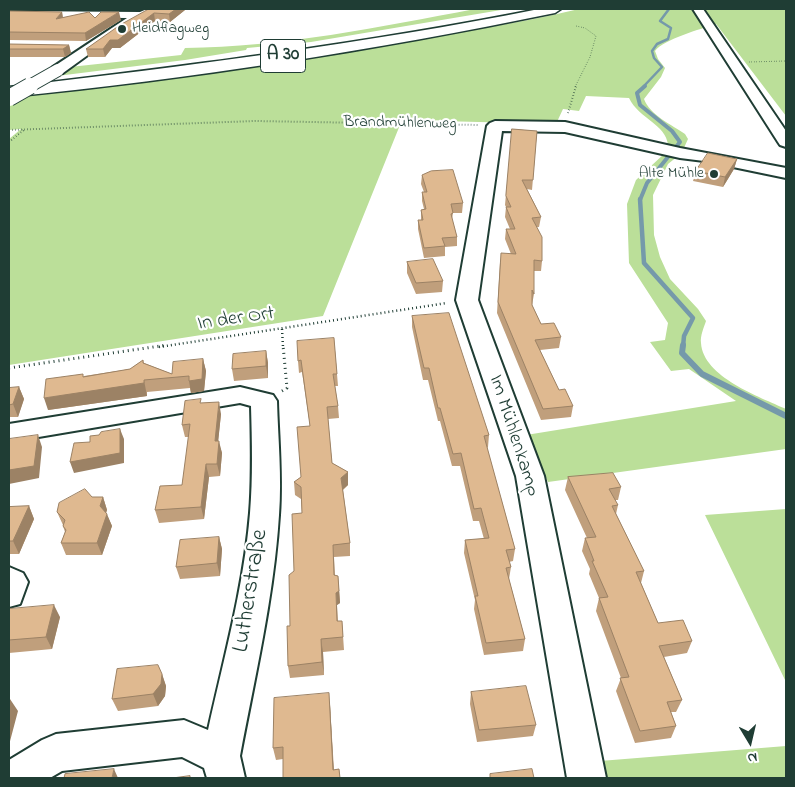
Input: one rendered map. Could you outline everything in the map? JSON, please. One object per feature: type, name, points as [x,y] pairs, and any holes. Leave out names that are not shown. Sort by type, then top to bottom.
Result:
[{"type":"highway","name":"A 30","points":[[9,86],[322,45],[530,9]]},
{"type":"highway","name":"A 30","points":[[9,92],[327,50],[555,9]]},
{"type":"street","points":[[9,14],[136,13],[156,9]]},
{"type":"street","points":[[698,9],[786,142]]},
{"type":"street","points":[[9,98],[58,70],[136,13]]},
{"type":"street","points":[[72,47],[90,47]]},
{"type":"street","points":[[495,126],[561,127],[588,131],[672,152],[704,156],[786,173]]},
{"type":"street","name":"Im Mühlenkamp","points":[[495,126],[467,300],[530,476],[587,778]]},
{"type":"street","points":[[9,433],[240,395],[264,400]]},
{"type":"street","name":"Lutherstraße","points":[[224,767],[263,529],[266,454],[264,400]]},
{"type":"street","points":[[9,580],[12,582],[9,594]]},
{"type":"street","points":[[15,778],[56,754],[184,738],[224,767]]},
{"type":"path","points":[[561,127],[565,122],[577,81],[590,57],[596,36],[585,28],[576,26]]},
{"type":"path","points":[[733,63],[786,61]]},
{"type":"path","name":"Brandmühlenweg","points":[[9,130],[255,121],[495,126]]},
{"type":"path","points":[[9,142],[26,129]]},
{"type":"path","name":"In der Ort","points":[[9,368],[282,329],[467,300]]},
{"type":"path","points":[[264,400],[287,388],[282,329]]},
{"type":"green space","points":[[475,9],[507,9],[311,42],[247,48],[246,50],[185,60],[57,76],[70,67],[181,55],[185,48],[222,47],[295,40]]},
{"type":"green space","points":[[579,9],[786,9],[786,116],[716,24],[666,42],[655,51],[665,68],[661,77],[644,99],[656,115],[685,134],[688,139],[683,150],[666,148],[668,145],[662,132],[633,105],[629,98],[586,96],[579,111],[563,109],[556,124],[402,120],[323,316],[9,365],[9,139],[21,129],[9,130],[9,103],[26,94],[296,59],[482,28]]},
{"type":"green space","points":[[665,153],[678,156],[668,164],[653,195],[654,235],[660,257],[670,279],[698,309],[706,321],[701,343],[704,355],[711,366],[734,384],[786,409],[786,449],[548,482],[526,435],[736,401],[689,369],[671,371],[650,342],[665,340],[668,323],[629,263],[627,204],[636,180]]},
{"type":"green space","points":[[786,509],[786,682],[705,515]]},
{"type":"green space","points":[[786,746],[786,778],[603,778],[600,761]]},
{"type":"building","points":[[149,9],[176,9],[169,14],[154,13],[118,40],[110,40],[103,49],[86,49],[120,25]]},
{"type":"building","points":[[9,11],[62,12],[56,19],[89,12],[95,18],[101,12],[119,12],[85,33],[9,32]]},
{"type":"building","points":[[9,44],[69,45],[63,49],[9,49]]},
{"type":"building","points":[[512,129],[537,131],[533,180],[522,180],[541,217],[532,218],[542,237],[542,261],[534,260],[534,294],[532,290],[532,305],[541,324],[554,323],[561,337],[535,340],[559,390],[565,389],[573,406],[543,409],[498,302],[501,253],[516,254],[506,229],[515,229],[506,207],[511,207],[506,196]]},
{"type":"building","points":[[708,153],[737,159],[725,177],[696,171]]},
{"type":"building","points":[[453,170],[463,203],[451,204],[453,213],[451,214],[457,237],[442,238],[445,246],[424,248],[418,220],[423,220],[421,210],[426,209],[422,192],[427,192],[422,175],[431,171]]},
{"type":"building","points":[[433,259],[443,281],[416,283],[407,262]]},
{"type":"building","points":[[449,313],[489,435],[484,436],[515,549],[506,550],[511,567],[506,568],[525,639],[486,643],[475,596],[478,596],[465,540],[489,538],[481,508],[474,509],[461,453],[453,454],[440,408],[438,408],[429,368],[424,368],[412,316]]},
{"type":"building","points":[[334,338],[337,374],[333,374],[338,406],[327,407],[332,463],[348,472],[341,478],[350,543],[333,545],[334,575],[338,576],[339,591],[336,593],[337,621],[342,621],[343,637],[321,639],[322,662],[288,666],[287,626],[290,626],[289,575],[294,571],[292,514],[302,513],[301,487],[294,482],[301,477],[297,427],[310,426],[301,360],[298,361],[297,341]]},
{"type":"building","points":[[266,351],[266,366],[232,369],[233,354]]},
{"type":"building","points":[[203,359],[202,379],[189,381],[189,376],[144,380],[144,383],[44,398],[46,379],[83,374],[83,377],[130,369],[143,360],[143,363],[172,374],[173,362]]},
{"type":"building","points":[[19,387],[13,404],[9,405],[9,388]]},
{"type":"building","points":[[201,399],[200,403],[219,402],[215,441],[219,441],[217,464],[206,464],[201,507],[155,510],[160,486],[182,485],[190,424],[182,425],[185,401]]},
{"type":"building","points":[[120,429],[120,453],[70,462],[74,443],[90,442],[90,436]]},
{"type":"building","points":[[38,435],[34,466],[9,470],[9,439]]},
{"type":"building","points":[[613,473],[621,487],[609,489],[618,505],[612,506],[644,571],[636,572],[658,623],[683,620],[692,641],[659,646],[682,700],[667,702],[676,726],[640,731],[620,678],[629,677],[599,598],[608,597],[592,561],[594,561],[585,538],[596,537],[568,477]]},
{"type":"building","points":[[85,489],[92,497],[103,497],[100,506],[107,514],[97,543],[61,543],[66,530],[63,526],[65,520],[57,512],[59,503]]},
{"type":"building","points":[[29,506],[13,541],[9,541],[9,507]]},
{"type":"building","points":[[219,537],[217,563],[176,567],[180,540]]},
{"type":"building","points":[[54,605],[46,637],[9,640],[9,609]]},
{"type":"building","points":[[158,665],[162,674],[161,684],[153,694],[112,699],[117,669]]},
{"type":"building","points":[[526,686],[536,725],[479,730],[471,692]]},
{"type":"building","points":[[329,693],[333,770],[339,769],[340,778],[283,778],[283,747],[273,748],[274,698]]},
{"type":"building","points":[[114,769],[112,778],[64,778],[65,774]]},
{"type":"building","points":[[532,769],[534,778],[490,778],[490,774]]},
{"type":"building","points":[[190,776],[190,778],[173,778]]},
{"type":"waterway","points":[[643,87],[662,67],[654,58],[652,51],[657,44],[668,39],[671,28],[660,21],[669,9]]},
{"type":"waterway","points":[[640,200],[647,183],[680,142],[672,131],[640,105],[637,93],[645,86]]},
{"type":"waterway","points":[[640,200],[644,263],[693,318],[684,336],[683,347]]},
{"type":"waterway","points":[[683,345],[682,353],[702,374],[786,416]]},
{"type":"place","name":"Heidflagweg","points":[[122,29]]},
{"type":"place","name":"Alte Mühle","points":[[714,174]]}]
